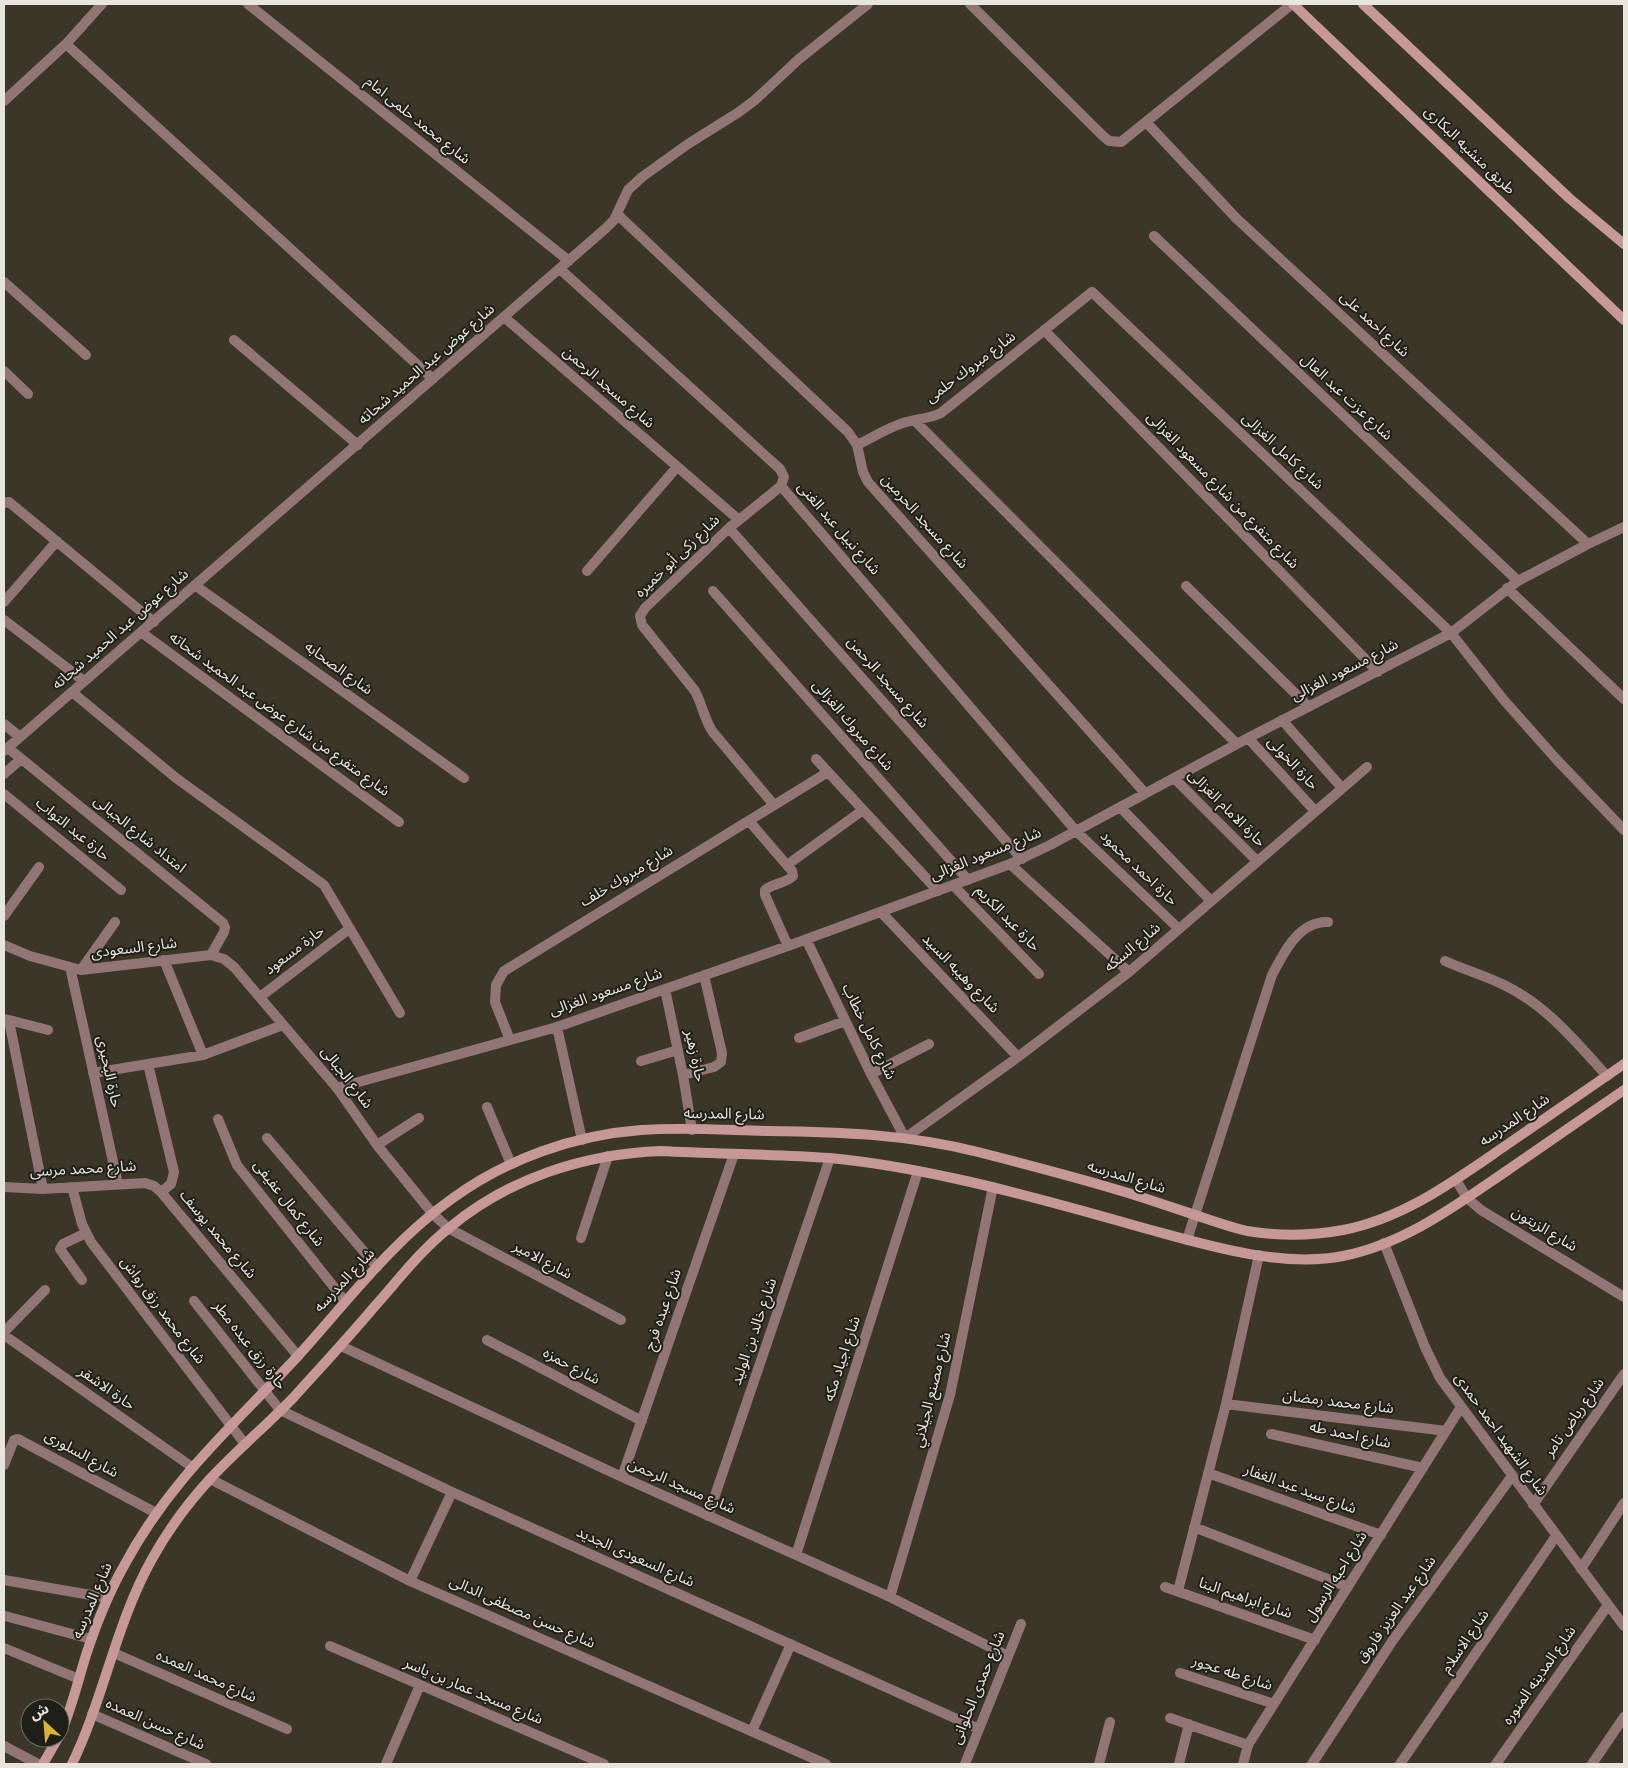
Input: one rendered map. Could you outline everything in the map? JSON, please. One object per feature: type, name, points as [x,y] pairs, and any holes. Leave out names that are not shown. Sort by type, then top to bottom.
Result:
[{"type":"street","points":[[4,101],[66,44],[102,4]]},
{"type":"street","name":"شارع محمد حلمى امام","points":[[248,4],[569,261]]},
{"type":"street","name":"شارع عوض عبد الحميد شحاته","points":[[6,749],[610,225],[628,190],[642,177],[755,100],[799,59],[868,4]]},
{"type":"street","points":[[970,4],[1109,141],[1121,142],[1293,4]]},
{"type":"street","name":"طريق منشيه البكارى","points":[[1293,4],[1624,320]]},
{"type":"street","points":[[1363,4],[1569,198],[1624,244]]},
{"type":"street","points":[[66,44],[433,379]]},
{"type":"street","name":"شارع احمد على","points":[[1146,122],[1236,218],[1588,544]]},
{"type":"street","name":"شارع مسجد الحرمين","points":[[617,214],[848,432],[857,445],[863,472],[868,482],[1145,793]]},
{"type":"street","name":"شارع عزت عبد العال","points":[[1154,236],[1518,581]]},
{"type":"street","name":"شارع نبيل عبد الغنى","points":[[560,269],[780,469],[784,477],[782,486],[1076,831]]},
{"type":"street","points":[[4,282],[86,355]]},
{"type":"street","name":"شارع مبروك حلمى","points":[[857,445],[894,426],[924,420],[941,413],[1092,292]]},
{"type":"street","name":"شارع كامل الغزالى","points":[[1092,292],[1451,633],[1503,699],[1557,760],[1624,830]]},
{"type":"street","name":"شارع مسجد الرحمن","points":[[504,317],[739,520]]},
{"type":"street","name":"شارع متفرع من شارع مسعود الغزالى","points":[[1044,330],[1378,672]]},
{"type":"street","points":[[234,340],[358,445]]},
{"type":"street","points":[[4,371],[28,394]]},
{"type":"street","points":[[914,421],[1237,744]]},
{"type":"street","points":[[587,570],[676,467]]},
{"type":"street","name":"شارع زكى أبو خميره","points":[[774,805],[712,731],[706,721],[700,700],[695,691],[642,625],[640,616],[645,608],[729,528],[782,486]]},
{"type":"street","points":[[6,502],[154,622]]},
{"type":"street","name":"شارع مسعود الغزالى","points":[[337,1088],[557,1026],[788,946],[1022,859],[1282,720],[1451,633],[1518,581],[1624,527]]},
{"type":"street","name":"شارع مسجد الرحمن","points":[[729,528],[1022,859]]},
{"type":"street","points":[[4,602],[57,542]]},
{"type":"street","name":"شارع الصحابه","points":[[196,586],[464,778]]},
{"type":"street","points":[[1186,586],[1308,707]]},
{"type":"street","points":[[1508,588],[1624,699]]},
{"type":"street","name":"شارع مبروك الغزالى","points":[[713,591],[968,880]]},
{"type":"street","points":[[4,620],[84,681]]},
{"type":"street","name":"شارع متفرع من شارع عوض عبد الحميد شحاته","points":[[141,632],[399,822]]},
{"type":"street","points":[[72,692],[176,778],[324,885],[400,1013]]},
{"type":"street","points":[[1282,720],[1342,788]]},
{"type":"street","points":[[4,724],[20,737]]},
{"type":"street","name":"حارة الخولى","points":[[1248,738],[1315,811]]},
{"type":"street","name":"امتداد شارع الجبالى","points":[[6,749],[21,758],[223,923],[225,927],[224,932],[211,955]]},
{"type":"street","points":[[4,774],[21,758]]},
{"type":"street","points":[[816,759],[938,891]]},
{"type":"street","name":"شارع السكه","points":[[905,1138],[1018,1057],[1129,972],[1367,767]]},
{"type":"street","name":"شارع مبروك خلف","points":[[510,1040],[495,1002],[496,986],[504,971],[828,772]]},
{"type":"street","name":"حارة الامام الغزالى","points":[[1174,778],[1257,861]]},
{"type":"street","name":"حارة عبد التواب","points":[[4,794],[121,890]]},
{"type":"street","points":[[1120,807],[1212,901]]},
{"type":"street","points":[[787,865],[863,810]]},
{"type":"street","points":[[749,821],[792,871],[793,876],[789,880],[765,890],[765,895],[788,946]]},
{"type":"street","name":"حارة احمد محمود","points":[[1076,831],[1179,929]]},
{"type":"street","points":[[1010,864],[1129,972]]},
{"type":"street","points":[[4,916],[39,867]]},
{"type":"street","name":"حارة عبد الكريم","points":[[953,886],[1039,974]]},
{"type":"street","name":"شارع وهيبه السيد","points":[[881,912],[1018,1057]]},
{"type":"street","points":[[1187,1240],[1272,975],[1288,947],[1299,934],[1310,925],[1319,921],[1328,922]]},
{"type":"street","points":[[81,970],[116,922]]},
{"type":"street","name":"حارة مسعود","points":[[260,997],[349,929]]},
{"type":"street","name":"شارع كامل خطاب","points":[[806,939],[871,1074],[905,1138]]},
{"type":"street","name":"شارع السعودى","points":[[4,945],[30,956],[81,970],[211,955]]},
{"type":"street","name":"شارع الجبالى","points":[[211,955],[224,959],[234,967],[337,1088],[377,1145],[432,1213],[448,1228]]},
{"type":"street","points":[[164,960],[203,1055]]},
{"type":"street","points":[[1445,962],[1506,986],[1528,999],[1567,1031],[1607,1076]]},
{"type":"street","name":"حارة البحيرى","points":[[70,967],[118,1184]]},
{"type":"street","points":[[683,1075],[714,1067],[721,1062],[722,1053],[704,975]]},
{"type":"street","name":"حارة زهير","points":[[665,989],[683,1075],[692,1130]]},
{"type":"street","points":[[44,1189],[7,1020],[48,1030]]},
{"type":"street","points":[[799,1038],[845,1021]]},
{"type":"street","points":[[93,1073],[203,1055],[283,1025]]},
{"type":"street","points":[[557,1026],[582,1140]]},
{"type":"street","points":[[871,1074],[929,1044]]},
{"type":"street","points":[[641,1061],[678,1050]]},
{"type":"street","name":"شارع محمد يوسف","points":[[148,1064],[174,1172],[171,1184],[161,1192],[298,1356]]},
{"type":"street","name":"شارع المدرسه","points":[[70,1709],[92,1639],[108,1598],[130,1554],[156,1513],[192,1467],[298,1356],[377,1267],[432,1213],[484,1178],[511,1164],[582,1140],[637,1131],[841,1132],[905,1138],[976,1152],[1119,1190],[1241,1230],[1291,1235],[1325,1233],[1366,1224],[1412,1206],[1456,1180],[1624,1064]]},
{"type":"street","points":[[72,1764],[132,1603],[151,1561],[175,1522],[210,1479],[341,1346],[422,1254],[448,1228],[472,1210],[523,1182],[579,1162],[634,1152],[661,1151],[830,1158],[918,1171],[993,1187],[1187,1240],[1259,1255],[1301,1260],[1322,1259],[1364,1251],[1419,1228],[1467,1198],[1624,1090]]},
{"type":"street","points":[[487,1107],[511,1164]]},
{"type":"street","points":[[377,1145],[419,1118]]},
{"type":"street","name":"شارع كمال عفيفى","points":[[218,1119],[238,1165],[345,1301]]},
{"type":"street","points":[[267,1138],[377,1267]]},
{"type":"street","name":"شارع عبده فرج","points":[[622,1477],[734,1154]]},
{"type":"street","points":[[581,1238],[608,1156]]},
{"type":"street","name":"شارع خالد بن الوليد","points":[[708,1516],[830,1158]]},
{"type":"street","name":"شارع اجياد مكه","points":[[796,1555],[918,1171]]},
{"type":"street","name":"شارع الزيتون","points":[[1456,1180],[1467,1198],[1481,1210],[1624,1297]]},
{"type":"street","name":"شارع محمد مرسى","points":[[4,1188],[44,1189],[145,1183],[154,1186],[161,1192]]},
{"type":"street","name":"شارع محمد رزق رواش","points":[[72,1187],[86,1233],[245,1444]]},
{"type":"street","name":"شارع مصنع الجيلاني","points":[[890,1598],[950,1395],[993,1187]]},
{"type":"street","name":"شارع الامير","points":[[448,1228],[621,1320]]},
{"type":"street","points":[[82,1280],[60,1248],[63,1244],[86,1233]]},
{"type":"street","name":"شارع الشهيد احمد حمدى","points":[[1384,1243],[1425,1347],[1440,1378],[1460,1408],[1624,1626]]},
{"type":"street","points":[[1178,1591],[1226,1404],[1259,1255]]},
{"type":"street","points":[[5,1336],[46,1290]]},
{"type":"street","name":"حارة رزق عبده مطر","points":[[194,1300],[280,1410]]},
{"type":"street","name":"حارة الاشقر","points":[[5,1336],[192,1467]]},
{"type":"street","name":"شارع حمزه","points":[[487,1340],[642,1421]]},
{"type":"street","name":"شارع مسجد الرحمن","points":[[341,1346],[622,1477],[890,1598],[1008,1656]]},
{"type":"street","name":"شارع رياض تامر","points":[[1533,1505],[1624,1374]]},
{"type":"street","name":"شارع محمد رمضان","points":[[1226,1404],[1446,1431]]},
{"type":"street","name":"شارع احبه الرسول","points":[[1244,1764],[1248,1745],[1460,1408]]},
{"type":"street","name":"شارع السعودى الجديد","points":[[280,1410],[452,1492],[979,1729]]},
{"type":"street","name":"شارع احمد طه","points":[[1271,1434],[1423,1468]]},
{"type":"street","name":"شارع السلورى","points":[[4,1465],[14,1440],[22,1440],[156,1513]]},
{"type":"street","name":"شارع سيد عبد الغفار","points":[[1208,1473],[1381,1534]]},
{"type":"street","name":"شارع عبد العزيز فاروق","points":[[1312,1764],[1393,1640],[1512,1476]]},
{"type":"street","name":"شارع حسن مصطفى الدالى","points":[[210,1479],[410,1581],[826,1764]]},
{"type":"street","points":[[410,1581],[452,1492]]},
{"type":"street","points":[[1581,1569],[1624,1503]]},
{"type":"street","points":[[1194,1527],[1348,1587]]},
{"type":"street","name":"شارع الاسلام","points":[[1400,1764],[1556,1536]]},
{"type":"street","points":[[4,1580],[108,1598]]},
{"type":"street","name":"شارع ابراهيم البنا","points":[[1165,1587],[1315,1640]]},
{"type":"street","name":"شارع المدينه المنوره","points":[[1496,1764],[1608,1605]]},
{"type":"street","points":[[5,1616],[92,1639]]},
{"type":"street","name":"شارع حمدى الحلوانى","points":[[965,1764],[1021,1624]]},
{"type":"street","points":[[752,1731],[791,1644]]},
{"type":"street","name":"شارع مسجد عمار بن ياسر","points":[[330,1646],[604,1764]]},
{"type":"street","points":[[4,1648],[79,1679]]},
{"type":"street","name":"شارع محمد العمده","points":[[114,1653],[287,1730]]},
{"type":"street","name":"شارع طه عجور","points":[[1180,1673],[1274,1704]]},
{"type":"street","points":[[389,1763],[420,1685]]},
{"type":"street","name":"شارع حسن العمده","points":[[92,1714],[206,1764]]},
{"type":"street","points":[[1592,1764],[1624,1717]]},
{"type":"street","points":[[1170,1718],[1248,1745]]},
{"type":"street","points":[[1099,1764],[1110,1722]]},
{"type":"street","points":[[1179,1764],[1189,1724]]},
{"type":"street","points":[[4,1746],[38,1764]]},
{"type":"street","name":"شارع المدرسه","points":[[43,1764],[52,1748]]}]
